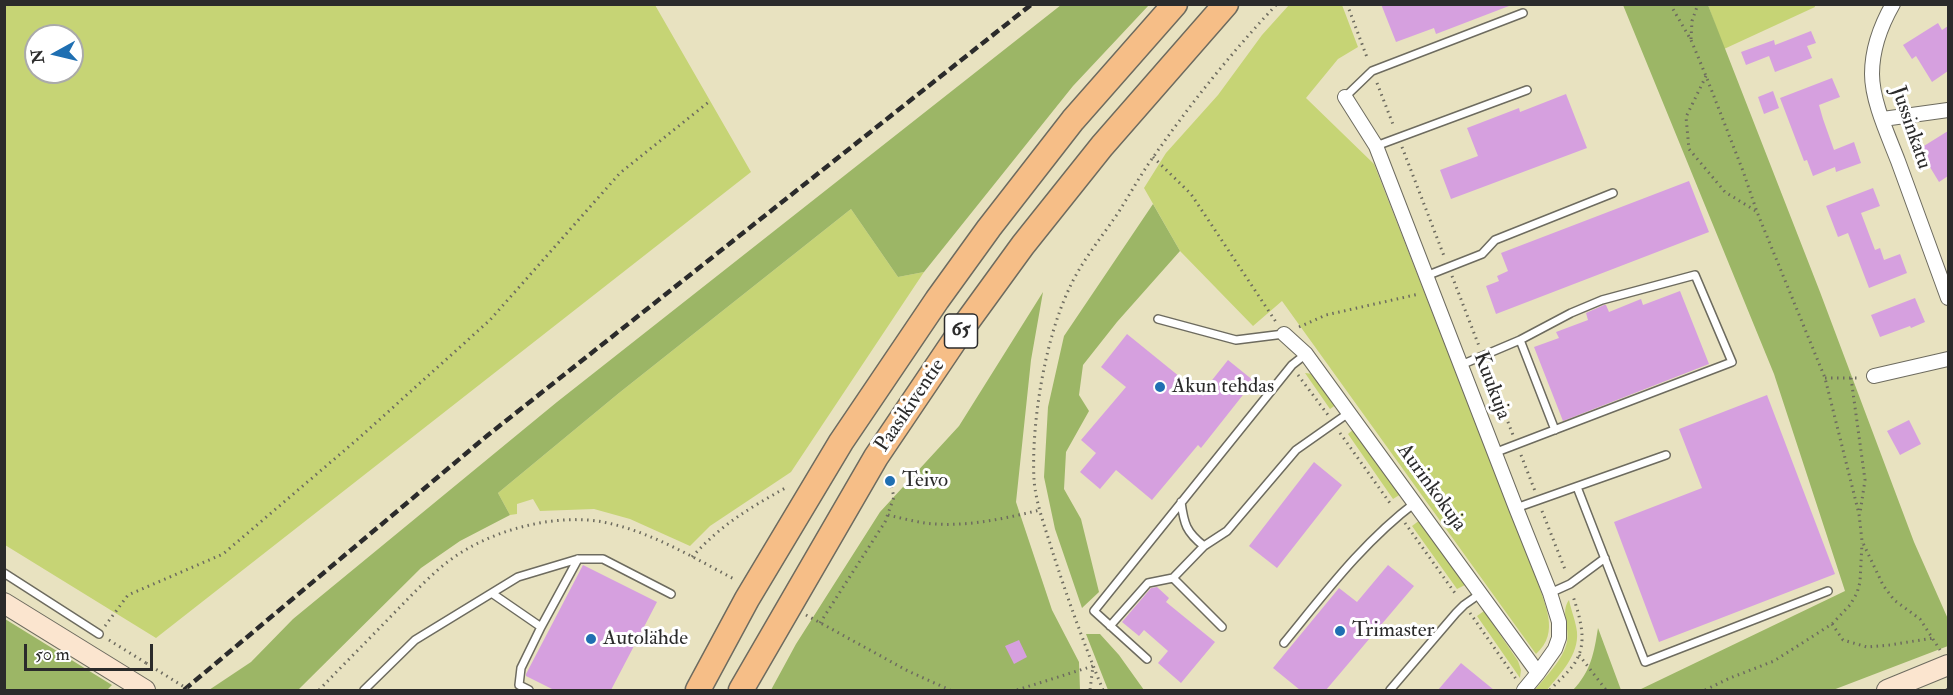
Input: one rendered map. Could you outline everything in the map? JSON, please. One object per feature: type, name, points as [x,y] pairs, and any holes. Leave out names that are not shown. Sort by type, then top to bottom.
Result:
[{"type":"highway","name":"Paasikiventie","points":[[698,690],[747,599],[841,442],[937,300],[1072,120],[1176,4]]},
{"type":"highway","name":"Paasikiventie","points":[[741,690],[876,457],[967,322],[1023,245],[1102,146],[1226,4]]},
{"type":"main road","points":[[4,603],[145,690]]},
{"type":"main road","points":[[1887,690],[1948,665]]},
{"type":"street","name":"Jussinkatu","points":[[1893,4],[1882,26],[1875,49],[1873,85],[1882,119],[1948,298]]},
{"type":"street","name":"Kuukuja","points":[[1345,97],[1376,146],[1550,593],[1559,622],[1559,638],[1555,649],[1524,690]]},
{"type":"street","points":[[1882,119],[1948,110]]},
{"type":"street","name":"Aurinkokuja","points":[[1284,334],[1306,354],[1350,412],[1539,673]]},
{"type":"street","points":[[1874,376],[1948,359]]},
{"type":"lane","points":[[1345,97],[1372,71],[1522,13]]},
{"type":"lane","points":[[1376,146],[1527,90]]},
{"type":"lane","points":[[1426,276],[1482,254],[1495,240],[1613,193]]},
{"type":"lane","points":[[1461,365],[1521,340],[1571,313],[1602,300],[1695,275],[1732,362],[1494,453]]},
{"type":"lane","points":[[1158,319],[1236,340],[1284,334]]},
{"type":"lane","points":[[1521,340],[1555,430]]},
{"type":"lane","points":[[1147,659],[1094,611],[1292,365],[1306,354]]},
{"type":"lane","points":[[1110,626],[1148,583],[1173,578],[1204,546],[1227,531],[1296,450],[1350,412]]},
{"type":"lane","points":[[1516,508],[1666,455]]},
{"type":"lane","points":[[1577,487],[1645,662],[1828,591]]},
{"type":"lane","points":[[1181,502],[1184,523],[1192,536],[1204,546]]},
{"type":"lane","points":[[1284,643],[1357,555],[1416,502]]},
{"type":"lane","points":[[1550,593],[1570,584],[1605,558]]},
{"type":"lane","points":[[529,690],[519,685],[521,668],[578,559]]},
{"type":"lane","points":[[364,690],[415,640],[518,577],[578,559],[603,559],[670,594]]},
{"type":"lane","points":[[4,573],[99,634]]},
{"type":"lane","points":[[1173,578],[1222,627]]},
{"type":"lane","points":[[1390,690],[1456,613],[1481,592]]},
{"type":"lane","points":[[493,594],[541,627]]},
{"type":"path","points":[[1103,690],[1040,510],[1034,482],[1034,448],[1038,407],[1049,346],[1056,320],[1079,270],[1153,157],[1211,80],[1276,4]]},
{"type":"path","points":[[1670,4],[1691,40],[1706,76],[1757,212],[1825,378],[1859,514],[1862,542],[1860,582],[1857,593],[1850,605],[1832,624],[1774,661],[1705,690]]},
{"type":"path","points":[[1691,40],[1692,21],[1698,4]]},
{"type":"path","points":[[1706,76],[1686,117],[1689,149],[1725,192],[1757,212]]},
{"type":"path","points":[[189,690],[99,634],[128,595],[224,554],[359,438],[489,320],[620,173],[710,101]]},
{"type":"path","points":[[1284,334],[1326,315],[1432,291]]},
{"type":"path","points":[[1825,378],[1874,376]]},
{"type":"path","points":[[1851,378],[1865,480],[1859,514]]},
{"type":"path","points":[[820,623],[882,528],[894,497],[890,481]]},
{"type":"path","points":[[692,557],[711,536],[740,513],[787,487]]},
{"type":"path","points":[[888,515],[925,523],[943,524],[1011,518],[1040,510]]},
{"type":"path","points":[[1862,542],[1883,585],[1894,600],[1920,619],[1948,665]]},
{"type":"path","points":[[801,612],[908,671],[950,690]]},
{"type":"path","points":[[1832,624],[1843,640],[1867,646],[1933,638]]},
{"type":"path","points":[[1579,655],[1606,690]]},
{"type":"path","points":[[1017,690],[1093,666]]},
{"type":"path","points":[[1090,690],[1093,666]]},
{"type":"green space","points":[[1814,4],[1815,7],[1724,49],[1708,5]]},
{"type":"green space","points":[[4,5],[655,5],[751,172],[156,638],[5,545]]},
{"type":"green space","points":[[1061,5],[1149,5],[1073,86],[924,272],[898,277],[851,209],[619,393],[498,493],[510,515],[460,541],[421,568],[298,690],[209,690],[251,662],[293,619],[557,402]]},
{"type":"green space","points":[[1289,5],[1342,5],[1358,47],[1338,59],[1306,98],[1374,164],[1543,597],[1548,617],[1548,636],[1536,654],[1282,301],[1253,326],[1180,251],[1144,188],[1166,153],[1218,95],[1262,35]]},
{"type":"green space","points":[[1623,5],[1708,5],[1914,542],[1948,619],[1948,646],[1833,690],[1639,690],[1845,591],[1774,374]]},
{"type":"green space","points":[[1153,204],[1180,251],[1117,322],[1083,365],[1079,395],[1089,411],[1066,452],[1064,489],[1081,519],[1099,592],[1082,608],[1055,529],[1044,477],[1048,407],[1064,336]]},
{"type":"green space","points":[[851,209],[898,277],[924,272],[791,472],[710,526],[690,546],[630,519],[594,509],[540,511],[533,499],[517,504],[517,514],[510,515],[498,493],[619,393]]},
{"type":"green space","points":[[1043,292],[1031,360],[1016,502],[1052,610],[1079,662],[1080,690],[771,690],[796,644],[880,512],[959,426]]},
{"type":"green space","points":[[1305,373],[1314,374],[1337,404],[1330,409]]},
{"type":"green space","points":[[1355,428],[1401,494],[1393,499],[1348,434]]},
{"type":"green space","points":[[1420,520],[1465,585],[1457,589],[1412,526]]},
{"type":"green space","points":[[1569,600],[1577,632],[1575,649],[1568,664],[1547,690],[1535,690],[1554,668],[1565,649],[1568,636],[1565,610]]},
{"type":"green space","points":[[1484,611],[1518,661],[1521,670],[1520,678],[1477,616]]},
{"type":"green space","points":[[5,619],[112,685],[107,690],[5,690]]},
{"type":"green space","points":[[1598,628],[1621,690],[1573,690],[1584,676],[1591,661]]},
{"type":"green space","points":[[1086,634],[1100,634],[1119,655],[1144,690],[1108,690]]},
{"type":"building","points":[[1381,4],[1509,4],[1509,6],[1436,34],[1434,28],[1396,42]]},
{"type":"building","points":[[1938,23],[1942,30],[1948,26],[1948,71],[1932,82],[1916,56],[1912,59],[1903,45]]},
{"type":"building","points":[[1811,31],[1816,43],[1807,46],[1812,58],[1775,72],[1769,56],[1746,65],[1741,52],[1774,40],[1775,45]]},
{"type":"building","points":[[1832,78],[1840,97],[1819,105],[1823,119],[1834,150],[1854,142],[1861,163],[1836,172],[1835,167],[1813,176],[1807,160],[1804,161],[1780,98]]},
{"type":"building","points":[[1773,91],[1779,108],[1764,114],[1758,97]]},
{"type":"building","points":[[1566,94],[1587,148],[1451,199],[1440,170],[1478,156],[1467,128],[1519,108],[1520,112]]},
{"type":"building","points":[[1948,131],[1948,176],[1939,182],[1919,149]]},
{"type":"building","points":[[1689,181],[1709,232],[1496,314],[1486,286],[1499,281],[1497,276],[1508,271],[1501,253]]},
{"type":"building","points":[[1873,188],[1880,206],[1861,213],[1875,250],[1880,248],[1884,260],[1900,254],[1907,273],[1869,288],[1848,233],[1838,237],[1826,206]]},
{"type":"building","points":[[1680,291],[1709,364],[1563,421],[1534,347],[1559,338],[1556,332],[1588,320],[1586,313],[1604,305],[1609,312],[1641,299],[1643,305]]},
{"type":"building","points":[[1915,298],[1925,322],[1880,337],[1871,315]]},
{"type":"building","points":[[1127,334],[1201,394],[1228,360],[1254,381],[1201,448],[1198,445],[1152,500],[1116,470],[1100,489],[1080,472],[1096,453],[1081,440],[1126,387],[1101,367]]},
{"type":"building","points":[[1767,395],[1835,574],[1659,642],[1614,522],[1702,488],[1679,429]]},
{"type":"building","points":[[1909,420],[1921,444],[1900,455],[1887,431]]},
{"type":"building","points":[[1314,462],[1342,485],[1277,568],[1249,546]]},
{"type":"building","name":"Autolähde","points":[[583,565],[657,602],[611,690],[554,690],[526,674]]},
{"type":"building","points":[[1388,565],[1414,586],[1326,690],[1300,690],[1273,668],[1339,588],[1357,602]]},
{"type":"building","points":[[1157,587],[1169,598],[1166,602],[1215,642],[1181,683],[1158,663],[1168,651],[1144,630],[1139,636],[1122,622],[1151,588]]},
{"type":"building","points":[[1019,640],[1027,657],[1014,664],[1005,646]]},
{"type":"building","points":[[1461,663],[1494,690],[1438,690]]},
{"type":"railway","points":[[184,690],[488,435],[1032,4]]},
{"type":"place","name":"Akun tehdas","points":[[1160,387]]},
{"type":"place","name":"Teivo","points":[[890,481]]},
{"type":"place","name":"Trimaster","points":[[1340,631]]},
{"type":"place","name":"Autolähde","points":[[591,639]]}]
